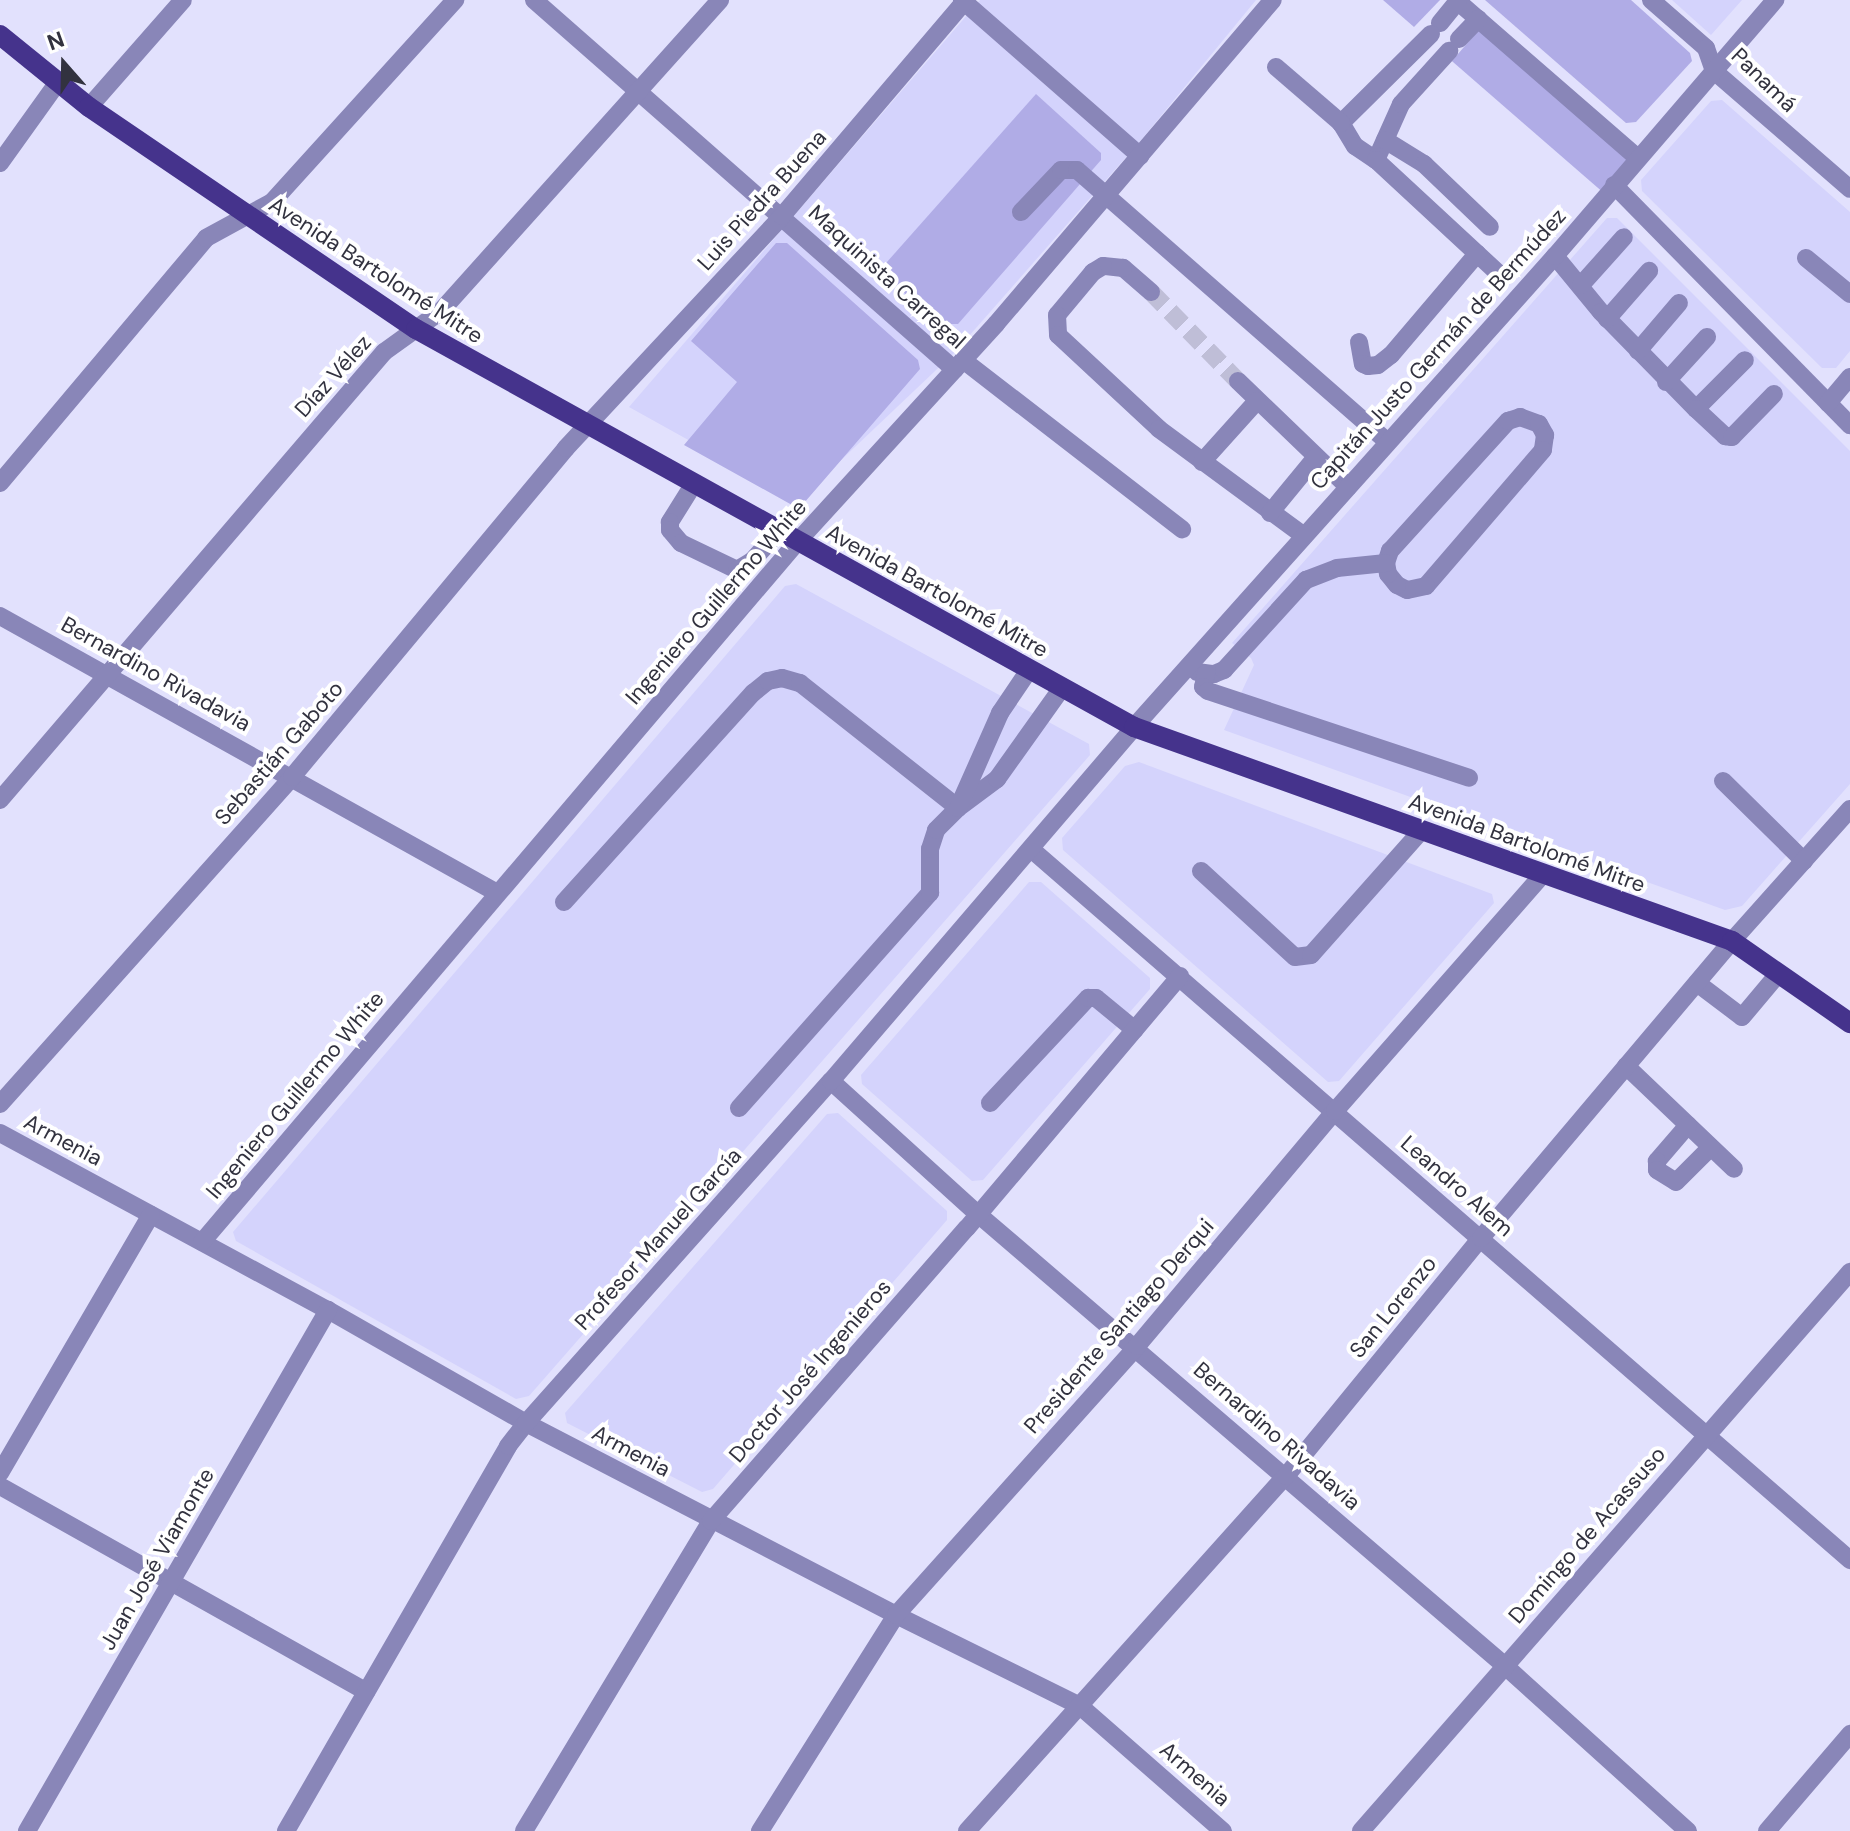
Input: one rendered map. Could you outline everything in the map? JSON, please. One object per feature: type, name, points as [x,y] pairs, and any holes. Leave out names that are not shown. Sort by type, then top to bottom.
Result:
[{"type":"main road","name":"Avenida Bartolomé Mitre","points":[[0,35],[89,107],[416,329],[1134,727],[1732,941],[1850,1023]]},
{"type":"street","points":[[89,107],[183,0]]},
{"type":"street","name":"Maquinista Carregal","points":[[534,0],[959,365],[1182,529]]},
{"type":"street","name":"Díaz Vélez","points":[[0,800],[384,352],[441,311],[720,0]]},
{"type":"street","name":"Ingeniero Guillermo White","points":[[202,1242],[798,541],[959,365],[1273,0]]},
{"type":"street","name":"Panamá","points":[[1651,0],[1706,48],[1714,71],[1850,189]]},
{"type":"street","name":"Capitán Justo Germán de Bermúdez","points":[[1134,727],[1555,256],[1775,0]]},
{"type":"street","points":[[0,483],[206,238],[272,202],[453,1]]},
{"type":"street","points":[[964,1],[1140,156]]},
{"type":"street","name":"Luis Piedra Buena","points":[[588,426],[782,216],[964,1]]},
{"type":"street","points":[[1341,123],[1436,28],[1457,1],[1638,158]]},
{"type":"street","points":[[1376,160],[1401,104],[1478,19]]},
{"type":"street","points":[[1276,67],[1341,123],[1355,146],[1376,160],[1497,272]]},
{"type":"street","points":[[0,163],[58,82]]},
{"type":"street","points":[[1366,101],[1382,108],[1393,120]]},
{"type":"street","points":[[1385,140],[1424,164],[1490,227]]},
{"type":"street","points":[[1021,212],[1061,170],[1077,170],[1388,442]]},
{"type":"street","points":[[1614,185],[1850,425]]},
{"type":"street","points":[[1581,285],[1624,237]]},
{"type":"street","points":[[1359,342],[1363,364],[1378,365],[1391,355],[1477,254]]},
{"type":"street","points":[[1555,256],[1607,319],[1666,382],[1725,436],[1732,437],[1774,394]]},
{"type":"street","points":[[1806,258],[1850,294]]},
{"type":"street","points":[[1151,292],[1123,268],[1103,266],[1093,272],[1057,315],[1055,326],[1058,335],[1159,429],[1304,536]]},
{"type":"street","points":[[1607,319],[1649,271]]},
{"type":"street","points":[[1638,351],[1679,303]]},
{"type":"street","points":[[1666,382],[1707,337]]},
{"type":"street","points":[[1696,409],[1745,360]]},
{"type":"street","points":[[1828,403],[1850,377]]},
{"type":"street","points":[[1238,381],[1348,487]]},
{"type":"street","points":[[1202,462],[1257,401]]},
{"type":"street","points":[[1520,417],[1539,424],[1545,435],[1543,450],[1426,586],[1407,590],[1397,585],[1388,574],[1386,563],[1390,551],[1508,421],[1520,417]]},
{"type":"street","name":"Sebastián Gaboto","points":[[0,1104],[292,777],[588,426]]},
{"type":"street","points":[[1270,513],[1316,457]]},
{"type":"street","points":[[693,485],[670,522],[670,530],[681,543],[737,570],[745,568],[779,531]]},
{"type":"street","points":[[1186,669],[1206,674],[1224,670],[1306,580],[1337,568],[1386,563]]},
{"type":"street","name":"Bernardino Rivadavia","points":[[0,616],[497,893]]},
{"type":"street","points":[[958,808],[1000,713],[1029,670]]},
{"type":"street","points":[[1206,674],[1203,687],[1208,691],[1469,778]]},
{"type":"street","points":[[564,902],[753,693],[768,681],[782,678],[800,683],[958,808]]},
{"type":"street","points":[[739,1108],[930,893],[930,849],[936,830],[958,808],[997,779],[1062,688]]},
{"type":"street","name":"Profesor Manuel García","points":[[286,1831],[508,1446],[831,1081],[1134,727]]},
{"type":"street","points":[[1723,781],[1804,861]]},
{"type":"street","name":"San Lorenzo","points":[[967,1831],[1286,1476],[1626,1066],[1850,809]]},
{"type":"street","points":[[1201,871],[1295,957],[1311,955],[1421,831]]},
{"type":"street","name":"Leandro Alem","points":[[1031,849],[1850,1560]]},
{"type":"street","name":"Presidente Santiago Derqui","points":[[760,1831],[896,1615],[1137,1346],[1335,1111],[1543,874]]},
{"type":"street","points":[[1697,983],[1742,1017],[1779,973]]},
{"type":"street","name":"Doctor José Ingenieros","points":[[524,1831],[711,1521],[979,1215],[1180,976]]},
{"type":"street","points":[[990,1103],[1088,998],[1096,998],[1135,1030]]},
{"type":"street","points":[[1626,1066],[1734,1169]]},
{"type":"street","name":"Bernardino Rivadavia","points":[[831,1081],[979,1215],[1137,1346],[1504,1665],[1688,1831]]},
{"type":"street","points":[[1688,1125],[1657,1161],[1657,1170],[1676,1182],[1711,1147]]},
{"type":"street","name":"Armenia","points":[[0,1133],[328,1310],[526,1423],[711,1521],[1080,1706],[1223,1831]]},
{"type":"street","points":[[0,1473],[151,1215]]},
{"type":"street","name":"Domingo de Acassuso","points":[[1361,1831],[1850,1272]]},
{"type":"street","name":"Juan José Viamonte","points":[[27,1831],[328,1310]]},
{"type":"street","points":[[0,1486],[366,1691]]},
{"type":"street","points":[[1767,1831],[1843,1756],[1850,1734]]},
{"type":"shaded area","points":[[980,0],[1256,0],[1142,139],[954,353],[798,501],[629,407]]},
{"type":"shaded area","points":[[1383,0],[1440,0],[1414,27]]},
{"type":"shaded area","points":[[1485,0],[1631,0],[1690,53],[1692,61],[1636,122],[1626,123]]},
{"type":"shaded area","points":[[1672,0],[1742,0],[1711,35]]},
{"type":"shaded area","points":[[1484,24],[1638,158],[1606,195],[1452,61]]},
{"type":"shaded area","points":[[1036,94],[1101,153],[1101,160],[958,324],[940,324],[879,271]]},
{"type":"shaded area","points":[[1722,100],[1850,212],[1850,351],[1836,368],[1822,368],[1642,191],[1641,180],[1711,101]]},
{"type":"shaded area","points":[[1607,218],[1617,218],[1850,451],[1850,784],[1742,906],[1725,910],[1224,730],[1254,665],[1251,658],[1232,643]]},
{"type":"shaded area","points":[[776,243],[787,243],[918,360],[920,369],[804,503],[792,505],[684,445],[737,382],[691,341]]},
{"type":"shaded area","points":[[796,584],[1089,744],[1090,755],[529,1396],[516,1399],[236,1241],[233,1232],[785,586]]},
{"type":"shaded area","points":[[1139,762],[1492,894],[1494,903],[1339,1081],[1328,1082],[1063,850],[1062,838],[1125,766]]},
{"type":"shaded area","points":[[1029,882],[1041,882],[1150,978],[1150,989],[983,1180],[972,1181],[862,1084],[861,1075]]},
{"type":"shaded area","points":[[838,1113],[947,1211],[947,1220],[713,1489],[702,1492],[567,1423],[565,1413],[827,1114]]},
{"type":"tunnel","points":[[1151,292],[1238,381]]}]
